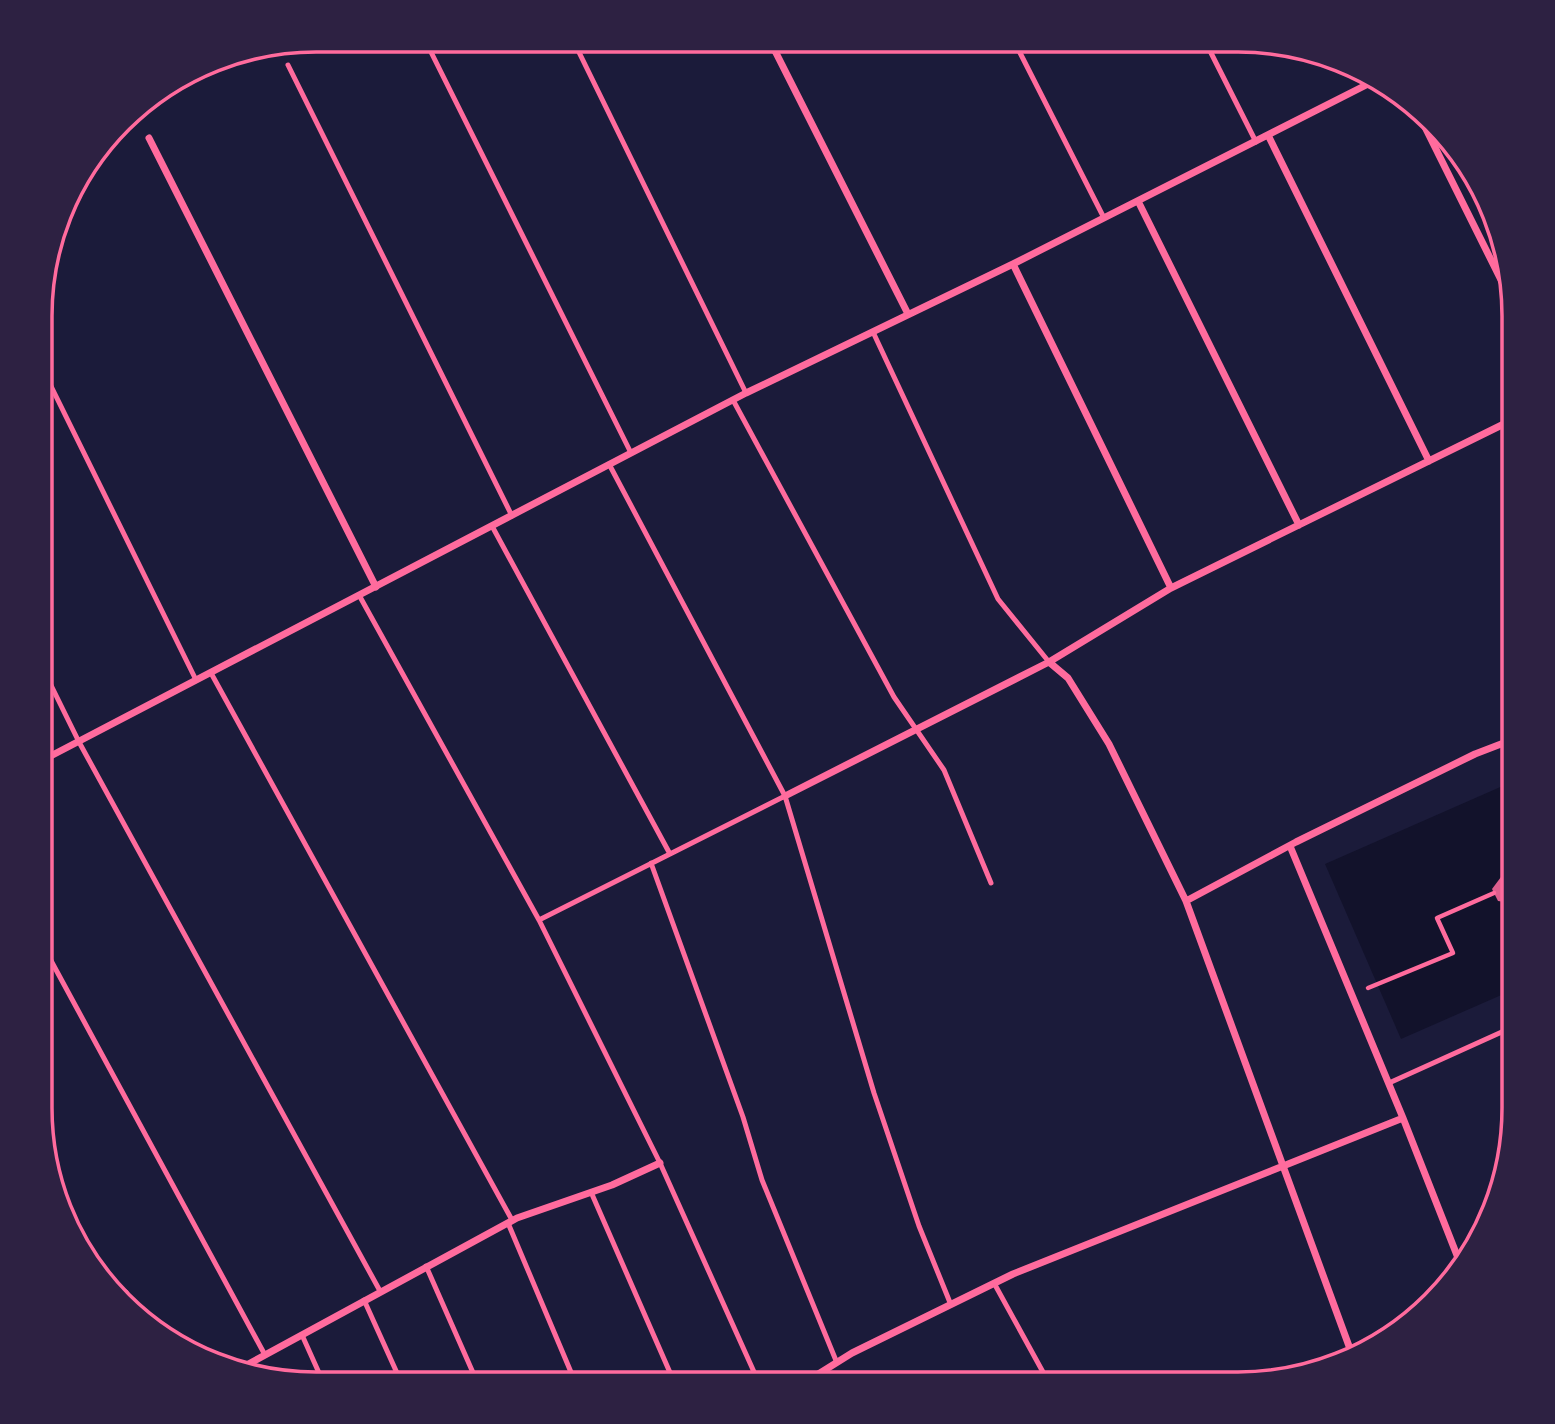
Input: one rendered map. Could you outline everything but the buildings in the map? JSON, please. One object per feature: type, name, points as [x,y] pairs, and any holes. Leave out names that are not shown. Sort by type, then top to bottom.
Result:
[{"type":"street","points":[[776,52],[908,314]]},
{"type":"street","points":[[52,756],[746,393],[1013,264],[1366,85]]},
{"type":"street","points":[[1428,133],[1499,276]]},
{"type":"street","points":[[1268,135],[1429,461]]},
{"type":"street","points":[[149,138],[376,587]]},
{"type":"street","points":[[1138,201],[1299,525]]},
{"type":"street","points":[[1013,264],[1171,588]]},
{"type":"street","points":[[785,796],[1049,662],[1171,588],[1502,425]]},
{"type":"street","points":[[1049,662],[1068,678],[1108,744],[1186,901],[1349,1347]]},
{"type":"street","points":[[1186,901],[1290,846],[1475,754],[1502,744]]},
{"type":"street","points":[[1290,846],[1389,1083],[1457,1255]]},
{"type":"street","points":[[822,1372],[852,1353],[994,1283],[1403,1118]]},
{"type":"street","points":[[250,1363],[510,1221],[591,1192],[660,1163]]},
{"type":"lane","points":[[431,52],[631,453]]},
{"type":"lane","points":[[579,52],[746,393]]},
{"type":"lane","points":[[1020,52],[1104,218]]},
{"type":"lane","points":[[1211,52],[1256,142]]},
{"type":"lane","points":[[288,65],[512,516]]},
{"type":"lane","points":[[873,332],[999,599],[1049,662]]},
{"type":"lane","points":[[52,388],[196,680]]},
{"type":"lane","points":[[733,400],[894,697],[944,770],[991,883]]},
{"type":"lane","points":[[610,464],[785,796],[874,1093],[919,1226],[951,1305]]},
{"type":"lane","points":[[492,526],[670,853]]},
{"type":"lane","points":[[359,596],[539,920],[660,1163],[755,1372]]},
{"type":"lane","points":[[211,673],[510,1221],[571,1372]]},
{"type":"lane","points":[[52,688],[380,1291]]},
{"type":"lane","points":[[539,920],[785,796]]},
{"type":"lane","points":[[652,863],[743,1117],[762,1180],[837,1363]]},
{"type":"lane","points":[[52,962],[265,1355]]},
{"type":"lane","points":[[1389,1083],[1502,1032]]},
{"type":"lane","points":[[591,1192],[670,1372]]},
{"type":"lane","points":[[426,1266],[473,1372]]},
{"type":"lane","points":[[994,1283],[1043,1372]]},
{"type":"lane","points":[[364,1300],[396,1372]]},
{"type":"lane","points":[[302,1335],[319,1372]]},
{"type":"path","points":[[1373,986],[1453,953],[1437,918],[1494,893]]},
{"type":"shaded area","points":[[1502,786],[1502,995],[1401,1039],[1325,864]]}]
